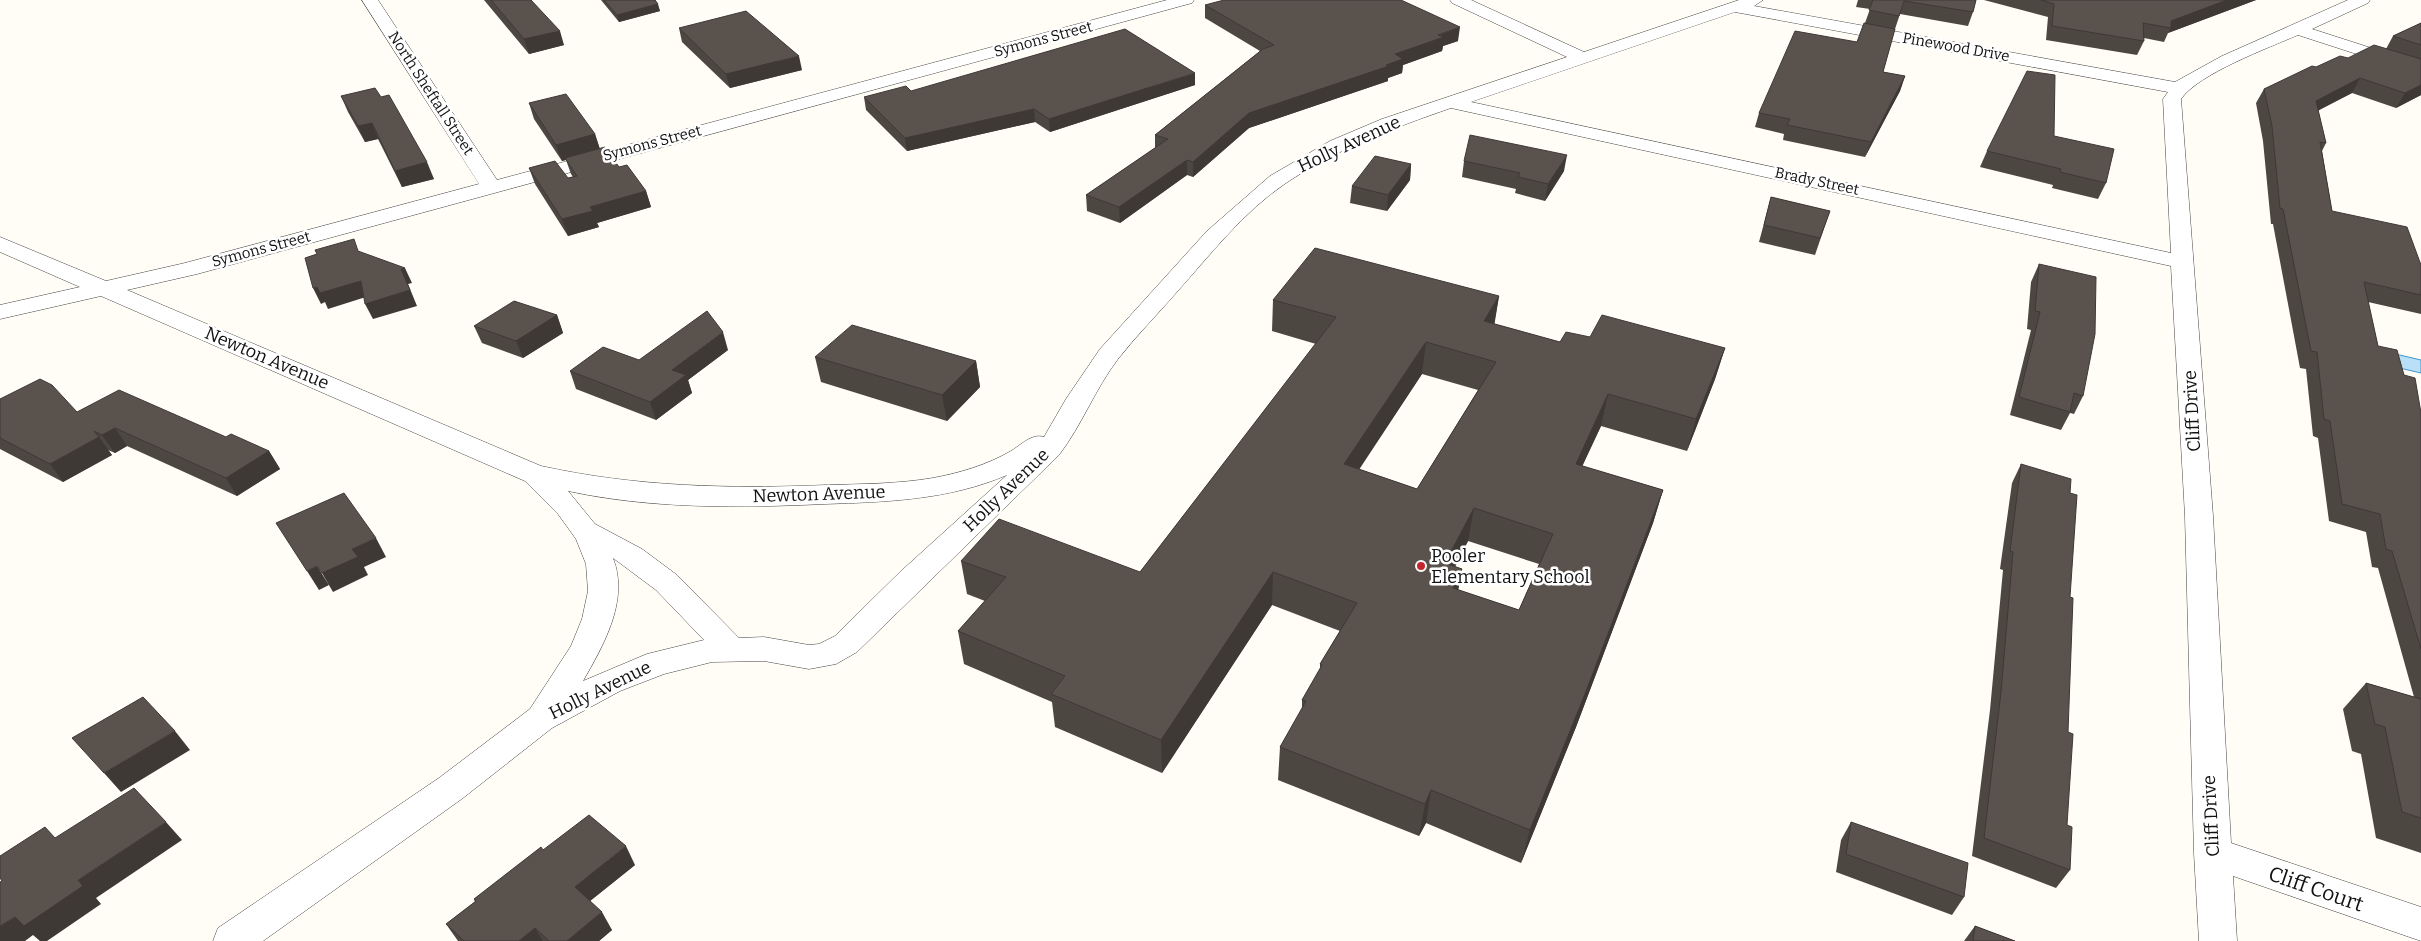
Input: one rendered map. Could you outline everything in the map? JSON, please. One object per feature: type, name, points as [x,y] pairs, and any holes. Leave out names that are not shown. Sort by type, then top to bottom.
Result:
[{"type":"street","name":"North Sheftall Street","points":[[370,0],[491,187]]},
{"type":"street","name":"Symons Street","points":[[0,312],[176,272],[1186,0]]},
{"type":"street","points":[[1458,0],[1583,58]]},
{"type":"street","name":"Holly Avenue","points":[[232,941],[451,788],[540,719],[587,693],[640,668],[676,658],[730,649],[764,649],[808,657],[825,655],[846,644],[910,580],[1033,466],[1063,432],[1078,403],[1109,354],[1215,236],[1264,190],[1297,167],[1337,146],[1389,124],[1754,0]]},
{"type":"street","points":[[2178,88],[2228,60],[2362,0]]},
{"type":"street","name":"Pinewood Drive","points":[[1733,7],[2178,88]]},
{"type":"street","points":[[2296,29],[2421,70]]},
{"type":"street","name":"Cliff Drive","points":[[2178,88],[2171,101],[2199,516],[2212,853],[2218,941]]},
{"type":"street","name":"Brady Street","points":[[1450,103],[2183,262]]},
{"type":"street","name":"Newton Avenue","points":[[0,244],[534,474],[607,489],[721,496],[795,496],[926,489],[984,475],[1028,454],[1062,424],[1078,403]]},
{"type":"street","name":"Newton Avenue","points":[[534,474],[574,512],[589,532],[597,553],[603,578],[603,603],[584,653],[540,719]]},
{"type":"street","name":"Newton Avenue","points":[[589,532],[643,562],[672,586],[730,649]]},
{"type":"street","name":"Cliff Court","points":[[2212,853],[2421,924]]},
{"type":"water","points":[[2374,349],[2421,360],[2421,373],[2378,363]]},
{"type":"building","points":[[491,0],[531,0],[560,31],[524,39]]},
{"type":"building","points":[[604,0],[655,0],[658,4],[617,15]]},
{"type":"building","points":[[1224,0],[1401,0],[1460,27],[1438,35],[1444,37],[1395,54],[1403,59],[1386,65],[1389,66],[1249,113],[1193,162],[1187,160],[1119,207],[1086,195],[1168,139],[1155,135],[1263,49],[1274,45],[1205,5]]},
{"type":"building","points":[[1873,0],[1976,0],[1973,12],[1904,1],[1899,16],[1869,10]]},
{"type":"building","points":[[2041,0],[2227,0],[2171,21],[2171,28],[2143,23],[2144,41],[2052,26],[2054,4]]},
{"type":"building","points":[[746,11],[799,56],[726,74],[679,28]]},
{"type":"building","points":[[1864,23],[1895,29],[1883,72],[1905,76],[1871,142],[1787,125],[1790,119],[1759,113],[1795,31],[1857,42]]},
{"type":"building","points":[[2421,23],[2421,45],[2393,36]]},
{"type":"building","points":[[1125,29],[1195,73],[1049,119],[1034,109],[905,138],[864,97],[906,86],[911,91]]},
{"type":"building","points":[[2374,45],[2421,59],[2421,85],[2405,93],[2360,78],[2316,101],[2326,143],[2320,142],[2332,211],[2407,227],[2421,265],[2421,295],[2364,282],[2378,346],[2397,350],[2404,375],[2415,378],[2421,413],[2421,649],[2392,551],[2386,549],[2380,514],[2342,504],[2330,421],[2324,419],[2317,352],[2311,351],[2283,209],[2280,208],[2272,126],[2264,89],[2312,66],[2316,67],[2340,56],[2348,58]]},
{"type":"building","points":[[2027,71],[2055,75],[2054,136],[2114,149],[2106,183],[2060,172],[2061,169],[1987,151]]},
{"type":"building","points":[[375,88],[381,97],[389,95],[427,162],[395,171],[372,123],[358,126],[341,96]]},
{"type":"building","points":[[566,94],[595,134],[556,145],[529,103]]},
{"type":"building","points":[[1470,135],[1567,155],[1548,184],[1518,177],[1520,173],[1464,161]]},
{"type":"building","points":[[605,147],[619,167],[627,165],[646,191],[590,207],[593,211],[562,219],[529,168],[555,161],[568,178],[577,176],[565,158]]},
{"type":"building","points":[[1375,156],[1411,164],[1388,195],[1352,186]]},
{"type":"building","points":[[1771,197],[1830,211],[1820,238],[1764,225]]},
{"type":"building","points":[[354,239],[358,251],[405,268],[401,269],[410,290],[365,304],[361,281],[320,293],[317,287],[313,288],[305,258],[317,254],[315,250]]},
{"type":"building","points":[[1315,248],[1499,296],[1484,321],[1560,342],[1566,332],[1590,337],[1602,315],[1725,348],[1696,419],[1608,394],[1576,464],[1663,490],[1585,694],[1530,830],[1431,790],[1425,804],[1280,747],[1306,701],[1302,700],[1322,665],[1320,664],[1357,603],[1273,572],[1161,740],[1051,694],[1065,676],[958,631],[1006,577],[961,561],[999,519],[1140,572],[1336,317],[1273,300]],"holes":[[[1426,342],[1496,362],[1417,489],[1344,464]],[[1474,508],[1553,534],[1519,610],[1453,588],[1462,569],[1445,563]]]},
{"type":"building","points":[[2039,264],[2096,277],[2095,334],[2083,396],[2074,393],[2070,412],[2019,397],[2040,312],[2035,311]]},
{"type":"building","points":[[514,301],[557,315],[516,341],[474,326]]},
{"type":"building","points":[[707,311],[723,332],[672,370],[686,375],[650,402],[570,371],[603,347],[639,360]]},
{"type":"building","points":[[852,325],[976,361],[942,395],[815,357]]},
{"type":"building","points":[[40,379],[52,385],[77,412],[119,390],[226,437],[231,434],[269,451],[226,478],[115,428],[102,435],[94,431],[99,437],[50,464],[0,438],[0,399]]},
{"type":"building","points":[[2021,464],[2071,479],[2070,493],[2077,495],[2070,597],[2073,598],[2068,732],[2073,734],[2067,825],[2072,827],[2070,870],[1984,838],[2001,692],[2013,552],[2010,551]]},
{"type":"building","points":[[344,493],[376,538],[352,549],[358,557],[322,573],[317,566],[307,571],[276,523]]},
{"type":"building","points":[[2366,683],[2421,699],[2421,818],[2402,812],[2385,727],[2375,724]]},
{"type":"building","points":[[143,697],[175,731],[104,773],[72,738]]},
{"type":"building","points":[[134,788],[166,822],[78,880],[83,886],[24,926],[15,917],[0,926],[0,882],[2,881],[0,878],[0,856],[45,827],[55,838]]},
{"type":"building","points":[[589,815],[626,846],[575,887],[602,912],[567,941],[549,941],[535,928],[519,941],[464,941],[446,924],[476,901],[474,899],[541,847],[543,850]]},
{"type":"building","points":[[1851,822],[1968,863],[1964,897],[1846,854]]},
{"type":"building","points":[[1975,926],[2015,941],[1973,941]]},
{"type":"place","name":"Pooler Elementary School","points":[[1421,566]]}]
